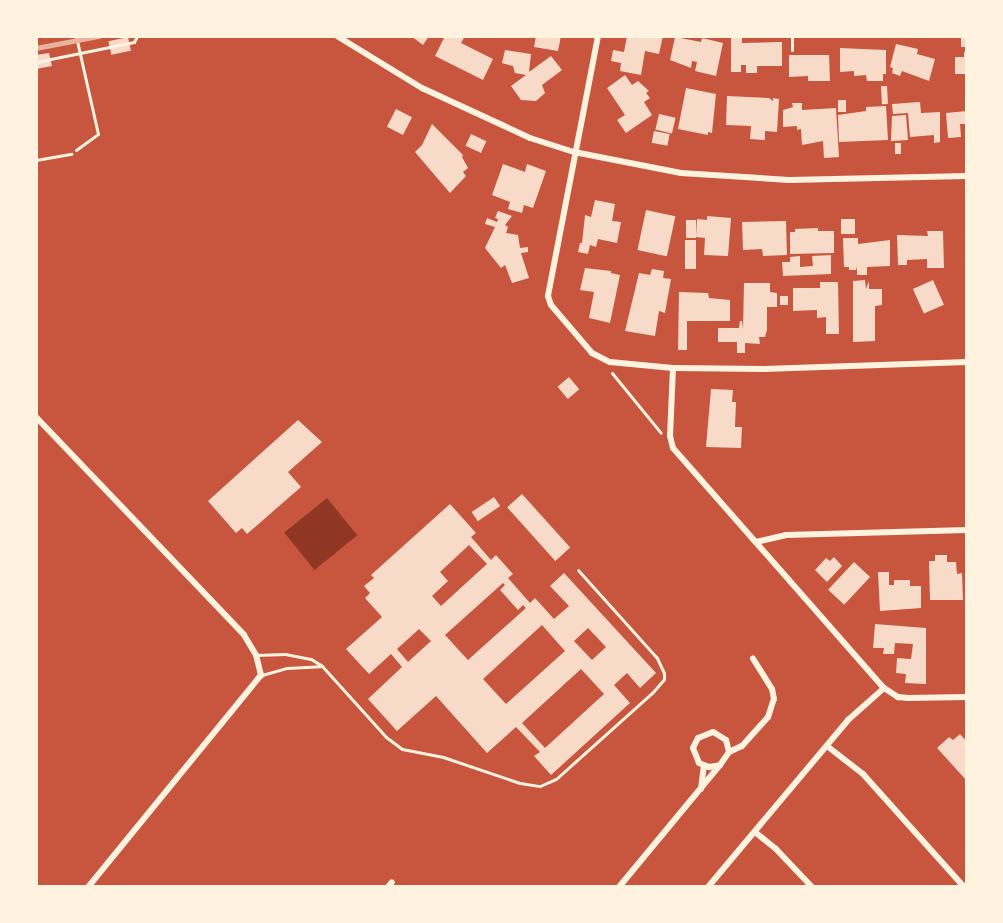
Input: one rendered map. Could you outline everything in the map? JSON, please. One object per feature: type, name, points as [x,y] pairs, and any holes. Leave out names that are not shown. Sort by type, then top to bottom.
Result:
[{"type":"street","points":[[337,36],[422,88],[530,138],[574,152],[681,173],[789,180],[967,176]]},
{"type":"street","points":[[598,36],[548,296],[551,305],[563,320],[601,360],[673,368],[764,369],[967,362]]},
{"type":"street","points":[[673,368],[670,436],[673,448],[884,688],[898,697],[967,697]]},
{"type":"street","points":[[36,417],[244,635],[256,656],[261,675],[88,887]]},
{"type":"street","points":[[756,542],[786,535],[967,530]]},
{"type":"street","points":[[619,887],[701,790],[729,752],[749,740],[772,710],[771,689],[753,659]]},
{"type":"street","points":[[708,887],[848,720],[884,688]]},
{"type":"street","points":[[701,790],[704,766],[694,753],[695,742],[702,734],[713,732],[723,736],[729,752]]},
{"type":"street","points":[[827,746],[863,774],[964,887]]},
{"type":"street","points":[[704,766],[720,765]]},
{"type":"street","points":[[755,832],[812,887]]},
{"type":"lane","points":[[792,36],[792,50]]},
{"type":"lane","points":[[36,160],[71,154]]},
{"type":"lane","points":[[256,656],[303,655],[322,666],[386,737],[402,749],[461,762],[520,783],[540,786],[549,784],[652,693],[664,679],[664,673],[657,658],[579,570]]},
{"type":"lane","points":[[261,675],[287,668],[322,666]]},
{"type":"path","points":[[71,154],[98,134],[76,36]]},
{"type":"path","points":[[36,62],[134,42],[137,36]]},
{"type":"path","points":[[601,360],[673,448]]},
{"type":"shaded area","points":[[327,498],[357,535],[314,570],[284,533]]},
{"type":"building","points":[[411,36],[429,36],[423,45]]},
{"type":"building","points":[[445,36],[465,36],[461,43],[493,59],[483,80],[435,56]]},
{"type":"building","points":[[536,36],[561,36],[558,51],[534,47]]},
{"type":"building","points":[[627,36],[663,36],[659,54],[645,51],[641,75],[620,71],[621,63],[611,61],[613,50],[624,52]]},
{"type":"building","points":[[731,36],[742,36],[742,43],[782,42],[782,66],[757,66],[757,73],[746,73],[746,65],[741,65],[741,72],[731,72]]},
{"type":"building","points":[[961,36],[967,36],[967,47],[961,47]]},
{"type":"building","points":[[128,37],[131,51],[111,55],[108,41]]},
{"type":"building","points":[[675,37],[701,42],[702,38],[723,43],[716,76],[695,71],[697,62],[692,61],[691,68],[670,60]]},
{"type":"building","points":[[896,44],[918,49],[917,54],[935,59],[929,81],[902,71],[900,76],[892,73],[893,68],[890,67]]},
{"type":"building","points":[[840,48],[886,50],[886,74],[883,74],[883,81],[867,81],[866,75],[854,76],[854,71],[840,72]]},
{"type":"building","points":[[505,50],[531,54],[529,72],[551,56],[562,70],[542,85],[545,93],[536,101],[521,100],[511,86],[526,75],[515,73],[513,66],[502,63]]},
{"type":"building","points":[[967,51],[967,74],[955,74],[955,57],[964,57],[964,52]]},
{"type":"building","points":[[49,53],[52,66],[36,69],[36,55]]},
{"type":"building","points":[[789,55],[829,55],[830,81],[808,81],[808,76],[789,77]]},
{"type":"building","points":[[625,75],[632,85],[638,81],[649,91],[646,93],[650,98],[644,102],[652,115],[626,133],[617,120],[625,115],[607,88]]},
{"type":"building","points":[[881,86],[887,86],[888,104],[882,104]]},
{"type":"building","points":[[686,88],[716,94],[712,133],[708,132],[708,135],[678,129]]},
{"type":"building","points":[[727,96],[769,98],[773,101],[773,98],[779,99],[777,132],[765,131],[765,140],[750,139],[751,126],[726,125]]},
{"type":"building","points":[[838,100],[846,100],[846,112],[838,112]]},
{"type":"building","points":[[920,102],[921,113],[940,112],[940,142],[934,143],[934,135],[910,137],[908,113],[893,114],[892,104]]},
{"type":"building","points":[[792,103],[802,103],[802,110],[836,108],[839,157],[824,158],[823,141],[802,145],[801,129],[797,130],[797,126],[783,127],[783,110],[793,107]]},
{"type":"building","points":[[886,106],[888,140],[839,142],[838,115],[866,111],[866,107]]},
{"type":"building","points":[[396,109],[412,117],[403,135],[387,127]]},
{"type":"building","points":[[967,111],[967,124],[960,124],[961,137],[948,138],[946,113]]},
{"type":"building","points":[[659,114],[676,118],[672,133],[655,130]]},
{"type":"building","points":[[906,115],[908,140],[891,141],[892,116]]},
{"type":"building","points":[[432,124],[463,155],[468,168],[463,172],[466,176],[450,193],[415,152],[422,145]]},
{"type":"building","points":[[654,131],[670,134],[667,146],[652,143]]},
{"type":"building","points":[[471,134],[486,141],[481,153],[466,146]]},
{"type":"building","points":[[895,143],[901,143],[901,154],[895,154]]},
{"type":"building","points":[[503,164],[525,172],[527,164],[546,171],[533,208],[524,205],[522,213],[508,209],[510,202],[492,195]]},
{"type":"building","points":[[595,200],[615,204],[612,221],[621,222],[617,243],[598,239],[596,247],[590,245],[588,254],[578,252],[580,243],[582,243],[585,215],[591,217]]},
{"type":"building","points":[[646,210],[675,216],[667,256],[637,250]]},
{"type":"building","points":[[498,211],[512,216],[505,225],[508,227],[506,233],[518,235],[520,248],[528,247],[528,252],[521,253],[529,278],[512,283],[505,265],[501,268],[485,248],[495,227],[485,224],[487,218],[497,222],[498,219],[495,218]]},
{"type":"building","points":[[707,216],[731,218],[728,256],[704,255],[705,238],[696,237],[697,219],[707,220]]},
{"type":"building","points":[[841,219],[855,219],[855,234],[841,234]]},
{"type":"building","points":[[686,220],[696,220],[696,238],[686,238]]},
{"type":"building","points":[[786,221],[787,255],[763,256],[762,249],[743,250],[742,222]]},
{"type":"building","points":[[818,228],[818,231],[834,231],[834,253],[790,254],[790,232],[795,232],[795,229]]},
{"type":"building","points":[[927,231],[943,231],[944,268],[927,268],[927,259],[907,260],[907,265],[898,265],[897,235],[928,236]]},
{"type":"building","points":[[843,238],[858,238],[858,244],[890,240],[890,266],[867,267],[867,275],[857,275],[857,267],[856,270],[849,270],[849,267],[844,267]]},
{"type":"building","points":[[685,240],[696,240],[696,269],[685,269]]},
{"type":"building","points":[[831,255],[831,274],[783,276],[782,262],[790,262],[790,257],[800,256],[800,267],[813,266],[812,256]]},
{"type":"building","points":[[585,268],[611,271],[611,273],[620,275],[610,323],[589,318],[594,292],[580,290]]},
{"type":"building","points":[[652,269],[664,271],[663,278],[671,279],[665,313],[659,311],[655,336],[625,331],[639,273],[650,275]]},
{"type":"building","points":[[865,280],[866,289],[869,281],[869,289],[882,289],[882,305],[875,306],[875,341],[853,342],[853,281]]},
{"type":"building","points":[[933,280],[944,305],[924,314],[913,289]]},
{"type":"building","points":[[820,282],[838,282],[839,334],[826,334],[826,317],[817,318],[817,310],[793,311],[793,288],[820,288]]},
{"type":"building","points":[[744,283],[770,283],[770,292],[777,293],[777,307],[767,307],[767,330],[765,337],[759,337],[760,344],[745,343],[745,353],[737,353],[737,342],[718,342],[718,328],[739,328],[740,321],[742,321],[743,329]]},
{"type":"building","points":[[679,292],[708,293],[709,298],[730,300],[730,321],[687,321],[687,350],[678,350]]},
{"type":"building","points":[[780,296],[788,296],[788,305],[780,305]]},
{"type":"building","points":[[569,377],[579,389],[568,399],[558,387]]},
{"type":"building","points":[[711,389],[733,390],[732,402],[736,402],[735,427],[742,427],[741,448],[706,447]]},
{"type":"building","points":[[298,420],[322,442],[288,472],[301,487],[247,534],[242,528],[236,533],[208,501]]},
{"type":"building","points":[[522,494],[570,548],[555,561],[507,507]]},
{"type":"building","points":[[494,497],[500,506],[478,521],[472,512]]},
{"type":"building","points":[[450,504],[476,533],[471,537],[491,560],[496,555],[513,574],[508,578],[530,603],[535,598],[554,619],[569,606],[550,586],[564,573],[656,673],[640,688],[627,673],[614,685],[630,703],[551,775],[534,756],[540,752],[516,727],[487,753],[436,696],[397,731],[368,699],[402,667],[391,654],[369,674],[346,649],[382,617],[365,598],[370,593],[364,586],[374,578],[371,575]],"holes":[[[469,545],[487,564],[441,606],[432,596],[448,581],[440,572]],[[503,583],[505,585],[500,590],[518,610],[523,605],[526,608],[468,660],[445,635]],[[542,625],[565,651],[506,704],[483,679]],[[588,628],[606,647],[592,660],[574,641]],[[419,629],[431,641],[408,662],[397,649]],[[581,669],[604,694],[545,748],[522,723]]]},
{"type":"building","points":[[935,555],[947,555],[947,562],[956,562],[957,574],[962,573],[963,600],[930,600],[929,561],[935,561]]},
{"type":"building","points":[[834,557],[842,566],[827,582],[815,570],[826,558],[830,561]]},
{"type":"building","points":[[854,562],[870,577],[844,605],[828,590]]},
{"type":"building","points":[[878,572],[889,572],[889,585],[894,585],[894,580],[910,580],[910,586],[921,586],[921,608],[880,611]]},
{"type":"building","points":[[875,624],[926,628],[926,684],[905,683],[906,674],[896,673],[897,658],[911,659],[913,644],[895,643],[894,654],[883,654],[884,648],[873,648]]},
{"type":"building","points":[[960,734],[967,742],[967,781],[937,748],[949,737],[953,740]]},
{"type":"railway","points":[[36,48],[99,36]]}]
